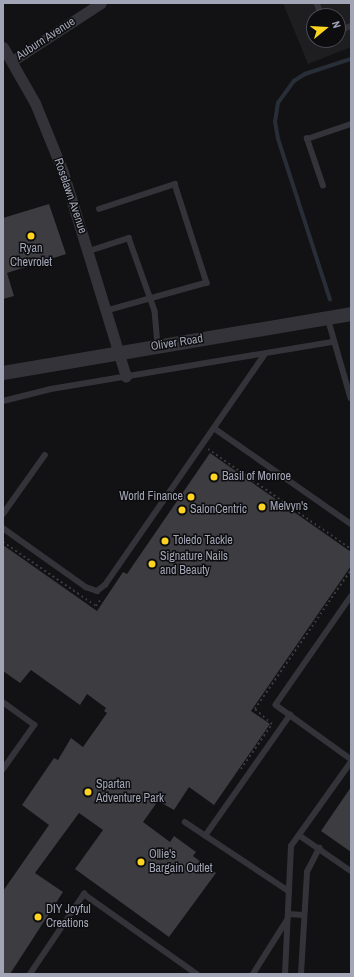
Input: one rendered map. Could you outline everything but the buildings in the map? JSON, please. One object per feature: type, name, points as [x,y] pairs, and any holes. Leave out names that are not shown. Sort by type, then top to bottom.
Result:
[{"type":"street","name":"Auburn Avenue","points":[[12,61],[101,3]]},
{"type":"street","name":"Roselawn Avenue","points":[[3,47],[35,103],[63,172],[89,251],[126,377]]},
{"type":"street","name":"Oliver Road","points":[[3,373],[119,352],[351,314]]},
{"type":"lane","points":[[323,186],[307,138],[351,124]]},
{"type":"lane","points":[[99,209],[175,184],[207,283],[107,311]]},
{"type":"lane","points":[[89,251],[130,238],[155,311],[158,346]]},
{"type":"lane","points":[[328,318],[333,342],[351,398]]},
{"type":"lane","points":[[3,401],[52,389],[333,342]]},
{"type":"lane","points":[[3,528],[86,587],[97,591],[105,585],[265,354]]},
{"type":"lane","points":[[214,428],[351,524]]},
{"type":"lane","points":[[3,514],[45,455]]},
{"type":"lane","points":[[351,597],[276,705],[351,759]]},
{"type":"lane","points":[[3,702],[35,725],[3,770]]},
{"type":"lane","points":[[205,836],[290,714]]},
{"type":"lane","points":[[285,974],[291,846],[351,762]]},
{"type":"lane","points":[[185,822],[289,891]]},
{"type":"lane","points":[[299,835],[351,871]]},
{"type":"lane","points":[[301,974],[303,916],[307,872],[319,848]]},
{"type":"lane","points":[[30,974],[84,894],[197,974]]},
{"type":"lane","points":[[288,916],[303,916]]},
{"type":"lane","points":[[253,974],[288,916]]},
{"type":"path","points":[[203,454],[207,448],[351,549]]},
{"type":"path","points":[[3,542],[96,606],[104,595]]},
{"type":"shaded area","points":[[283,3],[351,3],[351,47],[308,64]]},
{"type":"waterway","points":[[330,300],[278,139],[275,122],[278,103],[294,81],[305,74],[351,59]]},
{"type":"place","name":"Ryan Chevrolet","points":[[31,236]]},
{"type":"place","name":"Basil of Monroe","points":[[214,477]]},
{"type":"place","name":"World Finance","points":[[191,497]]},
{"type":"place","name":"Melvyn's","points":[[262,507]]},
{"type":"place","name":"SalonCentric","points":[[182,510]]},
{"type":"place","name":"Toledo Tackle","points":[[165,541]]},
{"type":"place","name":"Signature Nails and Beauty","points":[[152,564]]},
{"type":"place","name":"Spartan Adventure Park","points":[[88,792]]},
{"type":"place","name":"Ollie's Bargain Outlet","points":[[141,862]]},
{"type":"place","name":"DIY Joyful Creations","points":[[38,917]]}]
